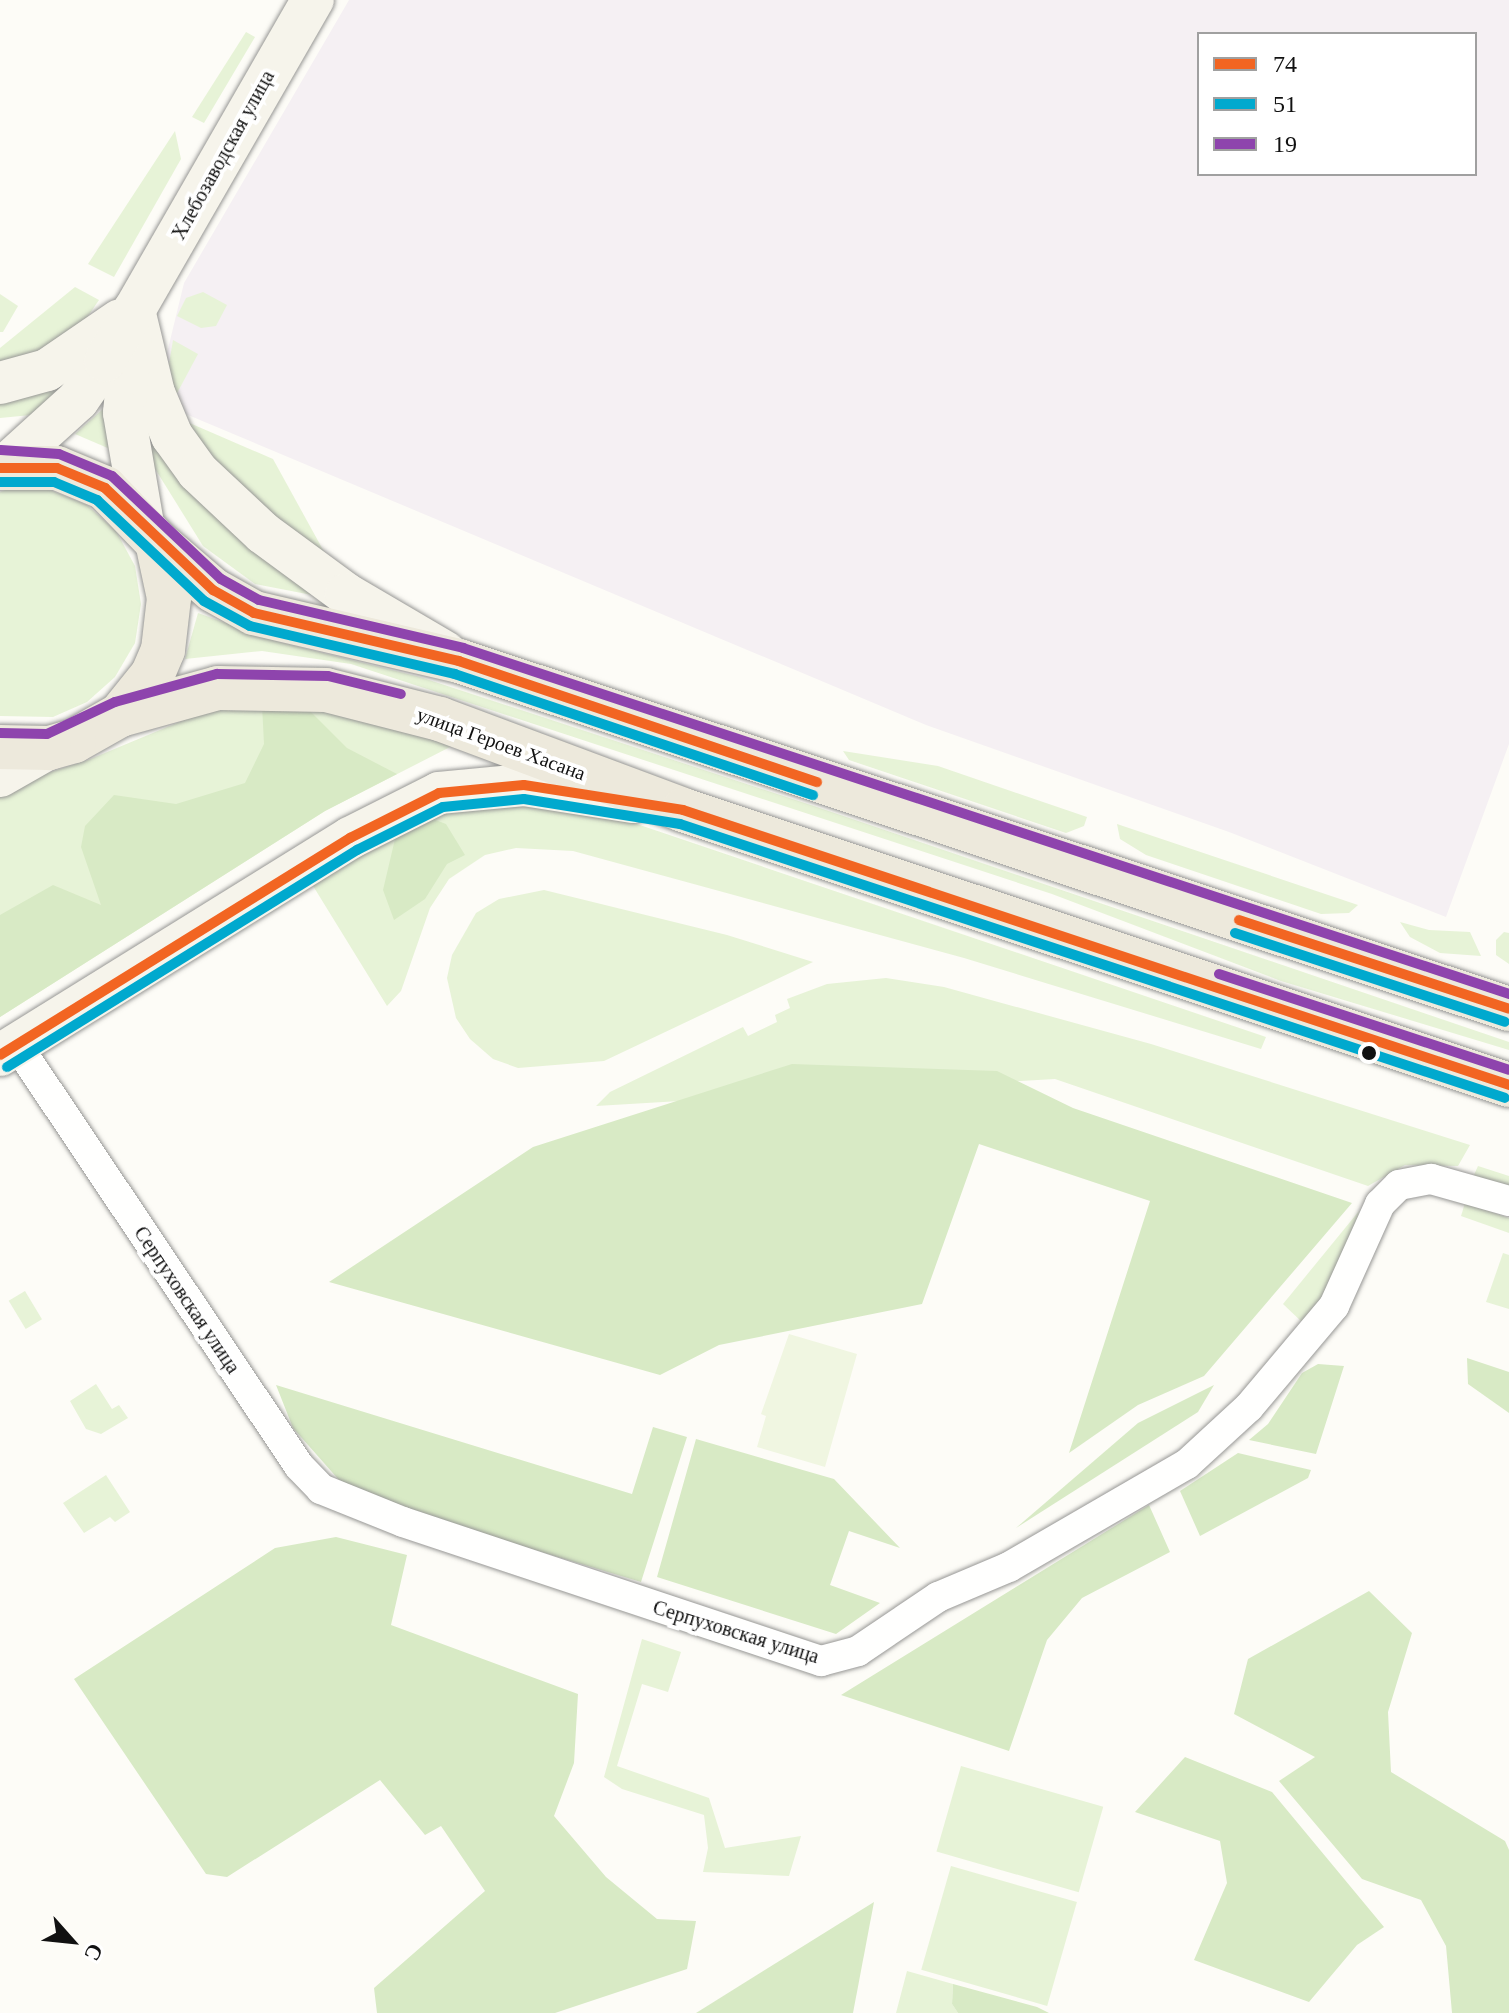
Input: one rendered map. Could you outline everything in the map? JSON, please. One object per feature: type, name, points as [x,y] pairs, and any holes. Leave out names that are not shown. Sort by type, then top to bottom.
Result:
[{"type":"main road","name":"Хлебозаводская улица","points":[[1,466],[78,400],[134,310],[313,0]]},
{"type":"main road","points":[[0,383],[47,370],[134,310]]},
{"type":"main road","points":[[0,776],[49,748],[74,741],[120,715],[153,674],[163,650],[169,598],[150,533],[124,413],[134,310]]},
{"type":"main road","points":[[134,310],[154,393],[172,436],[198,472],[263,533],[346,594],[459,661]]},
{"type":"main road","points":[[1,466],[57,468],[82,476],[115,496],[150,533],[213,590],[254,613],[459,661],[1509,1009]]},
{"type":"main road","name":"улица Героев Хасана","points":[[120,715],[218,688],[326,690],[440,719],[683,810],[1509,1085]]},
{"type":"main road","points":[[0,747],[49,748]]},
{"type":"main road","points":[[8,1050],[350,838],[439,793],[524,785],[683,810]]},
{"type":"street","name":"Серпуховская улица","points":[[8,1050],[299,1466],[321,1489],[418,1528],[821,1661],[858,1651],[938,1597],[1009,1567],[1187,1464],[1249,1407],[1334,1306],[1380,1204],[1399,1185],[1431,1179],[1509,1201]]},
{"type":"shaded area","points":[[349,0],[1509,0],[1509,744],[1446,917],[1229,832],[926,725],[169,407],[166,357],[184,283]]},
{"type":"green space","points":[[246,32],[255,37],[204,123],[192,117]]},
{"type":"green space","points":[[175,131],[181,159],[114,277],[88,264]]},
{"type":"green space","points":[[75,287],[99,300],[84,322],[50,352],[0,369],[0,348]]},
{"type":"green space","points":[[203,292],[227,305],[216,326],[201,328],[177,316],[186,298]]},
{"type":"green space","points":[[0,294],[18,306],[3,332],[0,332]]},
{"type":"green space","points":[[173,340],[198,354],[175,397],[169,364]]},
{"type":"green space","points":[[72,383],[31,415],[0,418],[0,399]]},
{"type":"green space","points":[[144,405],[317,596],[255,584],[203,546],[149,459]]},
{"type":"green space","points":[[103,409],[108,411],[110,449],[75,434]]},
{"type":"green space","points":[[178,418],[273,459],[333,568],[207,458]]},
{"type":"green space","points":[[11,488],[50,490],[87,505],[116,531],[135,566],[141,604],[135,643],[115,677],[87,702],[53,717],[0,716],[0,492]]},
{"type":"green space","points":[[198,613],[279,642],[420,677],[814,806],[1509,1042],[1509,1050],[1281,981],[1052,894],[351,664],[262,651],[185,659]]},
{"type":"green space","points":[[234,705],[349,712],[452,746],[325,811],[0,1017],[0,788],[88,760],[196,715]]},
{"type":"green space","points":[[262,705],[305,706],[347,748],[397,774],[325,811],[0,1017],[0,915],[53,885],[101,905],[81,847],[85,826],[114,795],[176,804],[245,783],[264,744]]},
{"type":"green space","points":[[843,751],[938,766],[1087,817],[1084,826],[1066,833],[849,760]]},
{"type":"green space","points":[[484,795],[622,819],[1266,1037],[1261,1049],[964,958],[573,851],[516,848],[485,855],[449,879],[430,908],[401,991],[387,1006],[310,881],[377,840]]},
{"type":"green space","points":[[430,818],[446,824],[465,855],[447,864],[425,899],[394,920],[383,890],[395,839]]},
{"type":"green space","points":[[1117,824],[1358,905],[1349,913],[1321,914],[1146,855],[1120,839]]},
{"type":"green space","points":[[544,890],[727,935],[813,962],[604,1061],[518,1068],[493,1059],[470,1039],[456,1018],[447,978],[452,955],[476,913],[499,899]]},
{"type":"green space","points":[[1400,922],[1429,930],[1470,932],[1481,956],[1440,953],[1410,937]]},
{"type":"green space","points":[[1504,932],[1509,933],[1509,964],[1496,955],[1496,940]]},
{"type":"green space","points":[[886,978],[944,987],[1151,1044],[1470,1145],[1458,1166],[1405,1165],[1368,1186],[1055,1079],[596,1106],[610,1092],[743,1027],[748,1036],[777,1022],[775,1015],[790,1008],[787,999],[827,984]]},
{"type":"green space","points":[[792,1064],[997,1071],[1073,1108],[1352,1203],[1204,1376],[1138,1405],[1069,1453],[1150,1201],[979,1144],[922,1304],[719,1345],[660,1375],[329,1282],[533,1147]]},
{"type":"green space","points":[[1478,1166],[1509,1176],[1509,1189],[1473,1177]]},
{"type":"green space","points":[[1465,1203],[1509,1218],[1509,1233],[1461,1216]]},
{"type":"green space","points":[[1359,1211],[1343,1266],[1304,1324],[1283,1304]]},
{"type":"green space","points":[[1503,1253],[1509,1255],[1509,1309],[1486,1302]]},
{"type":"green space","points":[[25,1291],[42,1319],[26,1329],[9,1301]]},
{"type":"green space","points":[[789,1334],[857,1354],[825,1467],[757,1447],[766,1416],[761,1414]]},
{"type":"green space","points":[[1467,1358],[1509,1372],[1509,1413],[1468,1384]]},
{"type":"green space","points":[[1318,1364],[1344,1366],[1316,1454],[1249,1440],[1268,1424],[1302,1373]]},
{"type":"green space","points":[[96,1384],[112,1409],[119,1405],[128,1418],[101,1434],[86,1429],[70,1401]]},
{"type":"green space","points":[[276,1385],[632,1494],[653,1427],[687,1437],[641,1582],[401,1510],[339,1480],[293,1428]]},
{"type":"green space","points":[[1214,1385],[1198,1412],[1016,1528],[1138,1423]]},
{"type":"green space","points":[[696,1439],[834,1479],[900,1548],[849,1531],[830,1585],[880,1603],[836,1634],[657,1577]]},
{"type":"green space","points":[[1238,1453],[1311,1470],[1308,1478],[1200,1536],[1180,1491]]},
{"type":"green space","points":[[106,1475],[130,1512],[115,1522],[110,1517],[84,1533],[63,1503]]},
{"type":"green space","points":[[1149,1505],[1170,1552],[1082,1598],[1047,1640],[1009,1751],[841,1695]]},
{"type":"green space","points":[[336,1537],[407,1555],[391,1625],[578,1694],[574,1763],[554,1816],[606,1877],[657,1919],[696,1921],[687,1969],[555,2013],[377,2013],[374,1988],[485,1891],[441,1826],[425,1835],[380,1780],[227,1877],[206,1874],[74,1679],[275,1548]]},
{"type":"green space","points":[[1369,1591],[1412,1633],[1388,1712],[1391,1772],[1505,1841],[1509,1850],[1509,2013],[1452,2013],[1446,1946],[1421,1900],[1362,1879],[1279,1781],[1315,1757],[1234,1714],[1248,1659]]},
{"type":"green space","points":[[642,1639],[681,1652],[668,1692],[642,1684],[617,1766],[709,1798],[725,1848],[801,1836],[789,1876],[703,1872],[708,1848],[704,1815],[622,1789],[604,1777]]},
{"type":"green space","points":[[1185,1757],[1272,1792],[1384,1927],[1357,1945],[1309,2002],[1194,1960],[1227,1883],[1220,1841],[1135,1812]]},
{"type":"green space","points":[[961,1766],[1103,1807],[1079,1892],[936,1852]]},
{"type":"green space","points":[[951,1866],[1077,1902],[1047,2006],[921,1970]]},
{"type":"green space","points":[[874,1902],[853,2013],[696,2013]]},
{"type":"green space","points":[[907,1971],[953,1984],[952,2004],[958,2013],[896,2013]]},
{"type":"green space","points":[[953,1984],[1049,2013],[958,2013],[952,2004]]},
{"type":"transit line","name":"19","points":[[1,450],[59,454],[112,476],[221,579],[259,600],[463,648],[1509,994]]},
{"type":"transit line","name":"74","points":[[0,468],[57,468],[105,488],[213,590],[254,613],[459,661],[817,782]]},
{"type":"transit line","name":"51","points":[[0,482],[54,482],[97,500],[204,601],[250,626],[455,674],[813,795]]},
{"type":"transit line","name":"19","points":[[0,733],[47,734],[115,702],[217,674],[328,676],[401,694]]},
{"type":"transit line","name":"74","points":[[0,1055],[350,838],[439,793],[524,785],[683,810],[1509,1085]]},
{"type":"transit line","name":"51","points":[[7,1067],[357,850],[443,807],[524,799],[680,824],[1505,1098]]},
{"type":"transit line","name":"74","points":[[1239,920],[1509,1009]]},
{"type":"transit line","name":"51","points":[[1235,933],[1505,1022]]},
{"type":"transit line","name":"19","points":[[1219,974],[1509,1070]]}]
